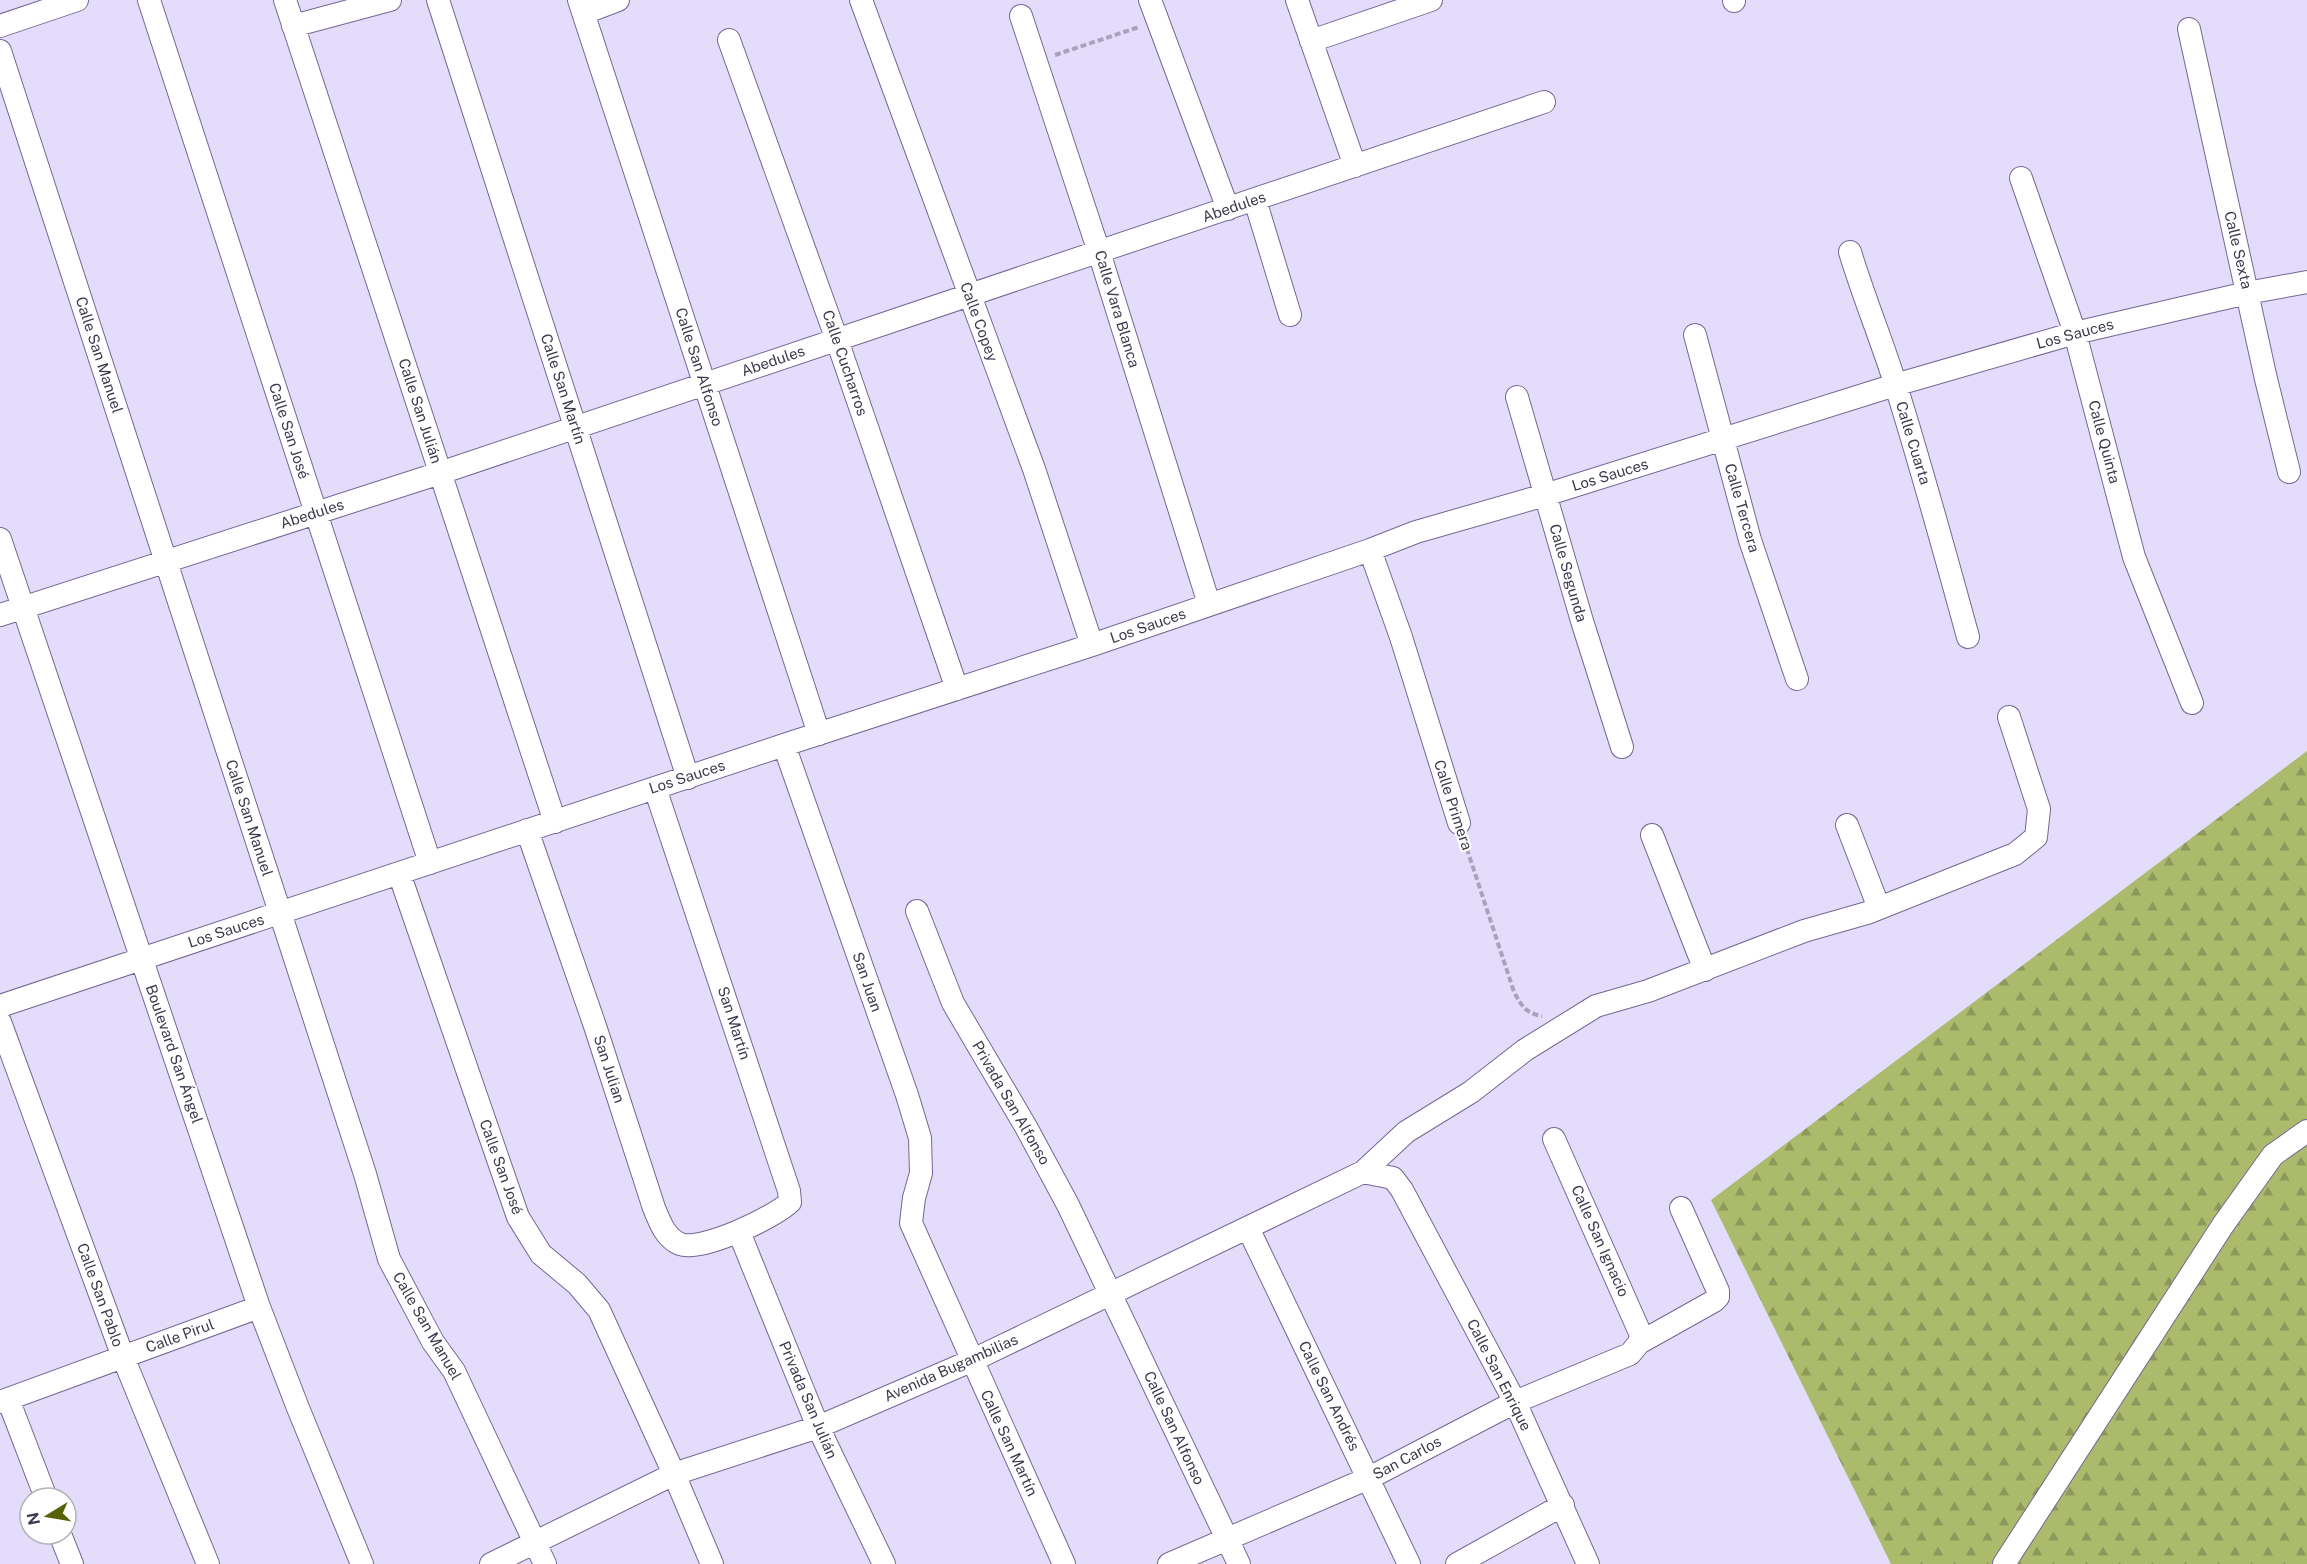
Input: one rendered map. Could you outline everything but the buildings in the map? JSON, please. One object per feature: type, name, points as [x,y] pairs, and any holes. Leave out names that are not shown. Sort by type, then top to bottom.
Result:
[{"type":"street","points":[[0,26],[77,0]]},
{"type":"street","name":"Calle San José","points":[[149,0],[430,863]]},
{"type":"street","name":"Calle San Julián","points":[[285,0],[555,822]]},
{"type":"street","points":[[293,26],[390,0]]},
{"type":"street","name":"Calle San Martín","points":[[438,0],[688,778]]},
{"type":"street","points":[[582,6],[618,0]]},
{"type":"street","name":"Calle Copey","points":[[861,0],[1034,469],[1092,645]]},
{"type":"street","points":[[1297,0],[1355,166]]},
{"type":"street","points":[[1311,41],[1431,0]]},
{"type":"street","name":"Calle San Alfonso","points":[[582,6],[819,734]]},
{"type":"street","points":[[1154,10],[1228,209]]},
{"type":"street","name":"Calle Vara Blanca","points":[[1021,16],[1099,252],[1209,604]]},
{"type":"street","name":"Calle Sexta","points":[[2188,29],[2289,472]]},
{"type":"street","name":"Calle Cucharros","points":[[729,40],[837,340],[957,688]]},
{"type":"street","name":"Calle San Manuel","points":[[0,51],[280,913],[389,1259],[433,1342],[454,1371],[545,1564]]},
{"type":"street","name":"Abedules","points":[[0,615],[441,473],[1544,102]]},
{"type":"street","name":"Calle Quinta","points":[[2021,178],[2075,333],[2134,557],[2192,704]]},
{"type":"street","points":[[1255,200],[1290,315]]},
{"type":"street","name":"Calle Cuarta","points":[[1850,252],[1864,299],[1895,385],[1946,554],[1968,637]]},
{"type":"street","name":"Los Sauces","points":[[0,1006],[1092,645],[1370,550],[1416,532],[1545,495],[1895,385],[2075,333],[2247,293],[2307,282]]},
{"type":"street","name":"Calle Tercera","points":[[1695,335],[1750,540],[1797,679]]},
{"type":"street","name":"Calle Segunda","points":[[1517,398],[1582,621],[1622,747]]},
{"type":"street","name":"Boulevard San Ángel","points":[[0,539],[259,1307],[360,1564]]},
{"type":"street","name":"Calle Primera","points":[[1370,550],[1401,637],[1459,823]]},
{"type":"street","name":"Avenida Bugambilias","points":[[491,1564],[674,1474],[818,1427],[971,1361],[1363,1172],[1406,1132],[1471,1092],[1525,1050],[1596,1006],[1705,970],[1804,931],[1880,908],[2015,854],[2036,837],[2039,809],[2009,717]]},
{"type":"street","name":"San Juan","points":[[784,745],[920,1138],[921,1173],[914,1198],[911,1223]]},
{"type":"street","name":"San Martín","points":[[655,788],[789,1191],[790,1202],[783,1209],[739,1232]]},
{"type":"street","points":[[1847,825],[1880,908]]},
{"type":"street","name":"San Julian","points":[[527,830],[595,1026],[654,1208],[666,1234],[681,1245],[696,1245],[739,1232]]},
{"type":"street","points":[[1652,835],[1705,970]]},
{"type":"street","name":"Calle San José","points":[[399,873],[518,1217],[541,1254],[578,1284],[599,1310],[674,1474],[712,1564]]},
{"type":"street","name":"Privada San Alfonso","points":[[917,911],[953,1003],[1026,1127],[1068,1205],[1110,1293]]},
{"type":"street","name":"Calle San Pablo","points":[[0,1022],[123,1357],[208,1564]]},
{"type":"street","points":[[2004,1564],[2223,1225],[2272,1155],[2307,1131]]},
{"type":"street","name":"Calle San Ignacio","points":[[1554,1139],[1641,1335],[1639,1343]]},
{"type":"street","name":"Calle San Enrique","points":[[1363,1172],[1393,1178],[1402,1190],[1515,1402],[1588,1564]]},
{"type":"street","name":"San Carlos","points":[[1169,1564],[1369,1478],[1515,1402],[1630,1354],[1639,1343],[1718,1297],[1718,1291],[1681,1208]]},
{"type":"street","name":"Calle San Martín","points":[[911,1223],[1064,1564]]},
{"type":"street","name":"Calle San Andrés","points":[[1248,1228],[1409,1564]]},
{"type":"street","name":"Privada San Julián","points":[[739,1232],[818,1427],[884,1564]]},
{"type":"street","name":"Calle San Alfonso","points":[[1110,1293],[1239,1564]]},
{"type":"street","name":"Calle Pirul","points":[[4,1401],[259,1307]]},
{"type":"street","points":[[4,1401],[41,1486]]},
{"type":"street","points":[[1457,1564],[1563,1505]]},
{"type":"street","points":[[65,1546],[72,1564]]},
{"type":"path","points":[[1037,60],[1070,51],[1154,10]]},
{"type":"path","name":"Calle Primera","points":[[1459,823],[1514,992],[1522,1006],[1529,1014],[1573,1019]]},
{"type":"green space","points":[[2307,751],[2307,1564],[1891,1564],[1711,1200]]}]
